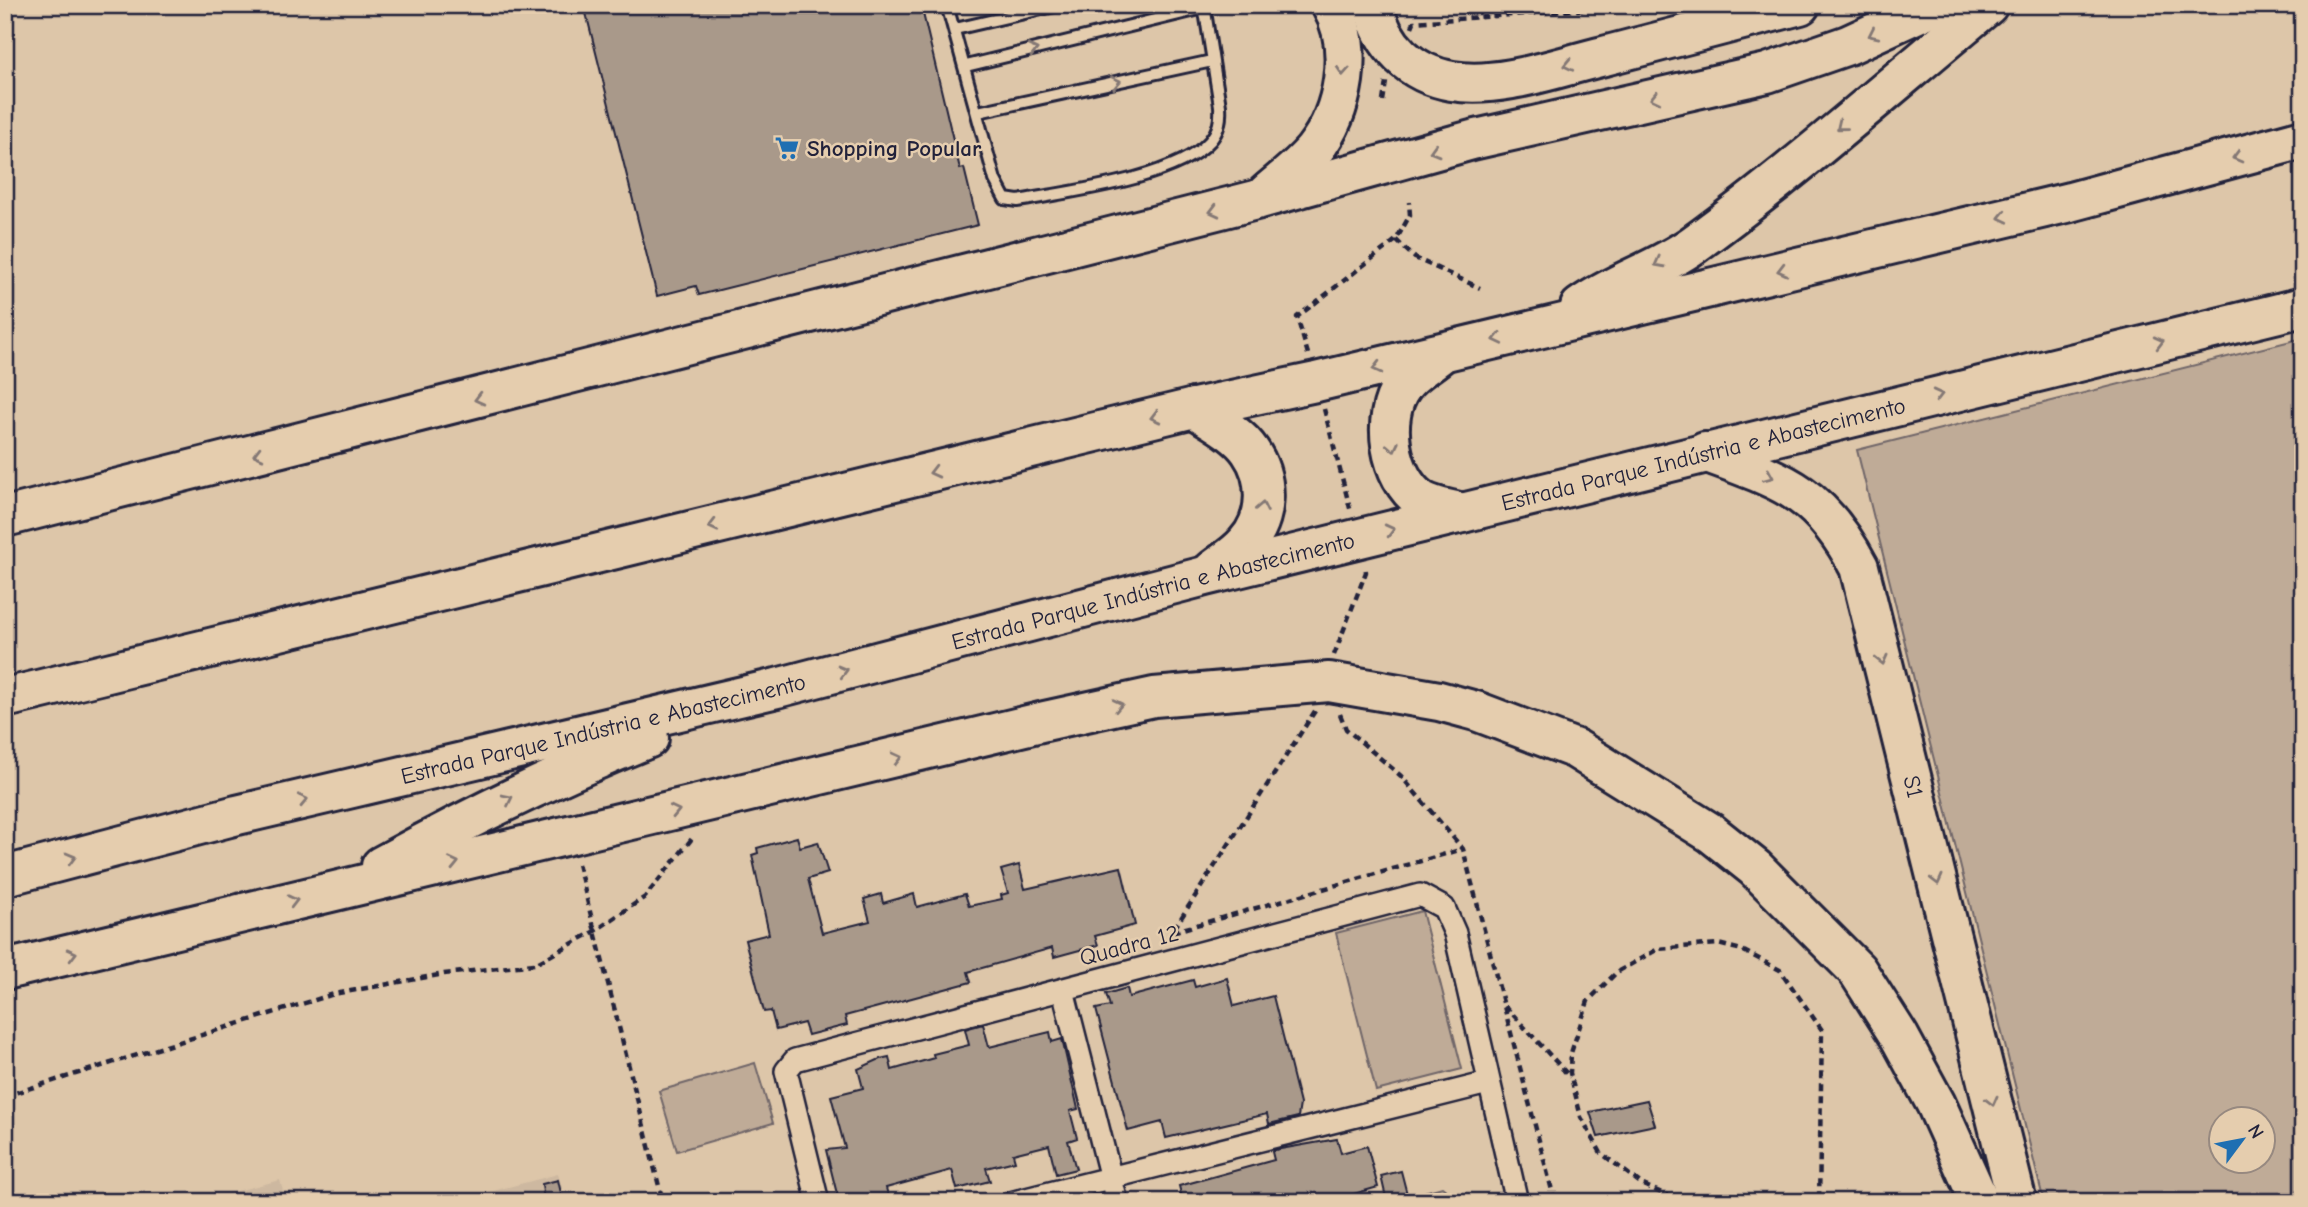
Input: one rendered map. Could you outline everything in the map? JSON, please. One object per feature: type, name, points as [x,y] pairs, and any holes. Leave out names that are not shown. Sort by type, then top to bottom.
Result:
[{"type":"highway","points":[[1260,200],[1315,149],[1334,112],[1344,79],[1344,62],[1343,42],[1331,5]]},
{"type":"highway","points":[[1373,5],[1384,37],[1401,58],[1424,72],[1452,81],[1486,82],[1583,61],[1800,5]]},
{"type":"highway","points":[[5,517],[1260,200],[1472,140],[1767,73],[1848,45],[1935,5]]},
{"type":"highway","points":[[1554,326],[1600,293],[1689,247],[1743,207],[1988,5]]},
{"type":"highway","points":[[5,698],[1194,408],[1554,326],[2070,202],[2303,139]]},
{"type":"highway","name":"Estrada Parque Indústria e Abastecimento","points":[[5,876],[237,815],[777,688],[1205,576],[2303,307]]},
{"type":"highway","points":[[1443,351],[1403,385],[1390,418],[1391,437],[1405,481],[1420,499],[1462,513]]},
{"type":"highway","points":[[1194,408],[1250,451],[1258,467],[1264,494],[1264,507],[1246,544],[1205,576]]},
{"type":"highway","name":"S1","points":[[1705,452],[1774,478],[1804,495],[1842,534],[1859,567],[2017,1202]]},
{"type":"highway","points":[[5,535],[50,506]]},
{"type":"highway","points":[[5,970],[1154,697],[1329,682],[1439,701],[1476,711],[1576,749],[1712,833],[1755,867],[1857,970],[1899,1036],[1937,1104],[1980,1202]]},
{"type":"highway","points":[[340,889],[461,822],[545,781],[777,688]]},
{"type":"street","name":"Quadra 12","points":[[818,1202],[786,1071],[791,1062],[1420,895],[1444,908],[1455,933],[1517,1202]]},
{"type":"street","points":[[1063,990],[1117,1202]]},
{"type":"street","points":[[1014,1202],[1110,1175],[1488,1083]]},
{"type":"lane","points":[[947,5],[966,66],[995,180],[1001,194],[1009,201],[1112,183],[1185,160],[1208,143],[1221,121],[1204,6],[966,66]]},
{"type":"lane","points":[[955,29],[1059,5]]},
{"type":"lane","points":[[978,112],[1212,61]]},
{"type":"path","points":[[1401,58],[1414,22],[1648,5]]},
{"type":"path","points":[[1396,240],[1415,258],[1480,288]]},
{"type":"path","points":[[1329,682],[1314,714],[1171,932],[1463,849],[1555,1202]]},
{"type":"path","points":[[5,1097],[334,994],[444,974],[536,964],[595,931],[645,897],[694,835]]},
{"type":"path","points":[[578,864],[663,1202]]},
{"type":"path","points":[[1683,1202],[1643,1185],[1601,1153],[1581,1117],[1572,1080],[1571,1053],[1588,1001],[1617,972],[1658,949],[1718,944],[1742,950],[1780,970],[1822,1030],[1819,1202]]},
{"type":"path","points":[[1504,1005],[1572,1080]]},
{"type":"shaded area","points":[[2303,338],[2303,1202],[2044,1202],[1857,450]]},
{"type":"shaded area","points":[[1422,911],[1462,1069],[1376,1091],[1336,933]]},
{"type":"shaded area","points":[[755,1063],[773,1123],[677,1151],[659,1091]]},
{"type":"shaded area","points":[[558,1174],[566,1202],[451,1202]]},
{"type":"shaded area","points":[[280,1180],[286,1202],[194,1202]]},
{"type":"shaded area","points":[[1442,1187],[1461,1202],[1407,1202],[1406,1197]]},
{"type":"building","name":"Shopping Popular","points":[[584,5],[921,5],[960,169],[964,168],[978,225],[699,295],[696,286],[657,296]]},
{"type":"building","points":[[797,837],[800,847],[818,842],[828,873],[808,879],[822,933],[870,921],[864,899],[881,894],[883,903],[914,894],[917,907],[965,894],[969,906],[1002,899],[1001,895],[1008,893],[1001,870],[1019,865],[1025,889],[1121,867],[1135,925],[1095,936],[1098,945],[1054,957],[1052,948],[968,972],[971,982],[845,1016],[847,1025],[808,1035],[804,1023],[776,1030],[771,1011],[764,1012],[745,940],[769,934],[752,855],[758,853],[757,848]]},
{"type":"building","points":[[1227,978],[1234,1006],[1273,996],[1300,1104],[1298,1117],[1269,1124],[1267,1114],[1166,1138],[1162,1122],[1128,1131],[1096,1009],[1110,1006],[1106,994],[1127,988],[1129,997],[1193,980],[1195,987]]},
{"type":"building","points":[[983,1024],[989,1047],[1050,1032],[1052,1042],[1062,1039],[1078,1109],[1070,1111],[1077,1138],[1068,1141],[1076,1169],[1056,1174],[1049,1145],[1013,1154],[1015,1161],[986,1168],[990,1181],[957,1189],[952,1170],[886,1188],[890,1202],[839,1202],[826,1150],[845,1148],[831,1096],[863,1088],[858,1069],[880,1059],[889,1057],[892,1070],[934,1058],[933,1054],[969,1045],[965,1029]]},
{"type":"building","points":[[1647,1100],[1655,1125],[1598,1137],[1590,1112]]},
{"type":"building","points":[[1337,1139],[1341,1153],[1367,1146],[1378,1187],[1326,1202],[1183,1202],[1179,1186],[1274,1160],[1272,1152],[1275,1150]]},
{"type":"building","points":[[1401,1171],[1409,1202],[1387,1202],[1381,1176]]},
{"type":"building","points":[[558,1180],[563,1202],[544,1202],[542,1184]]},
{"type":"place","name":"Shopping Popular","points":[[787,148]]}]
